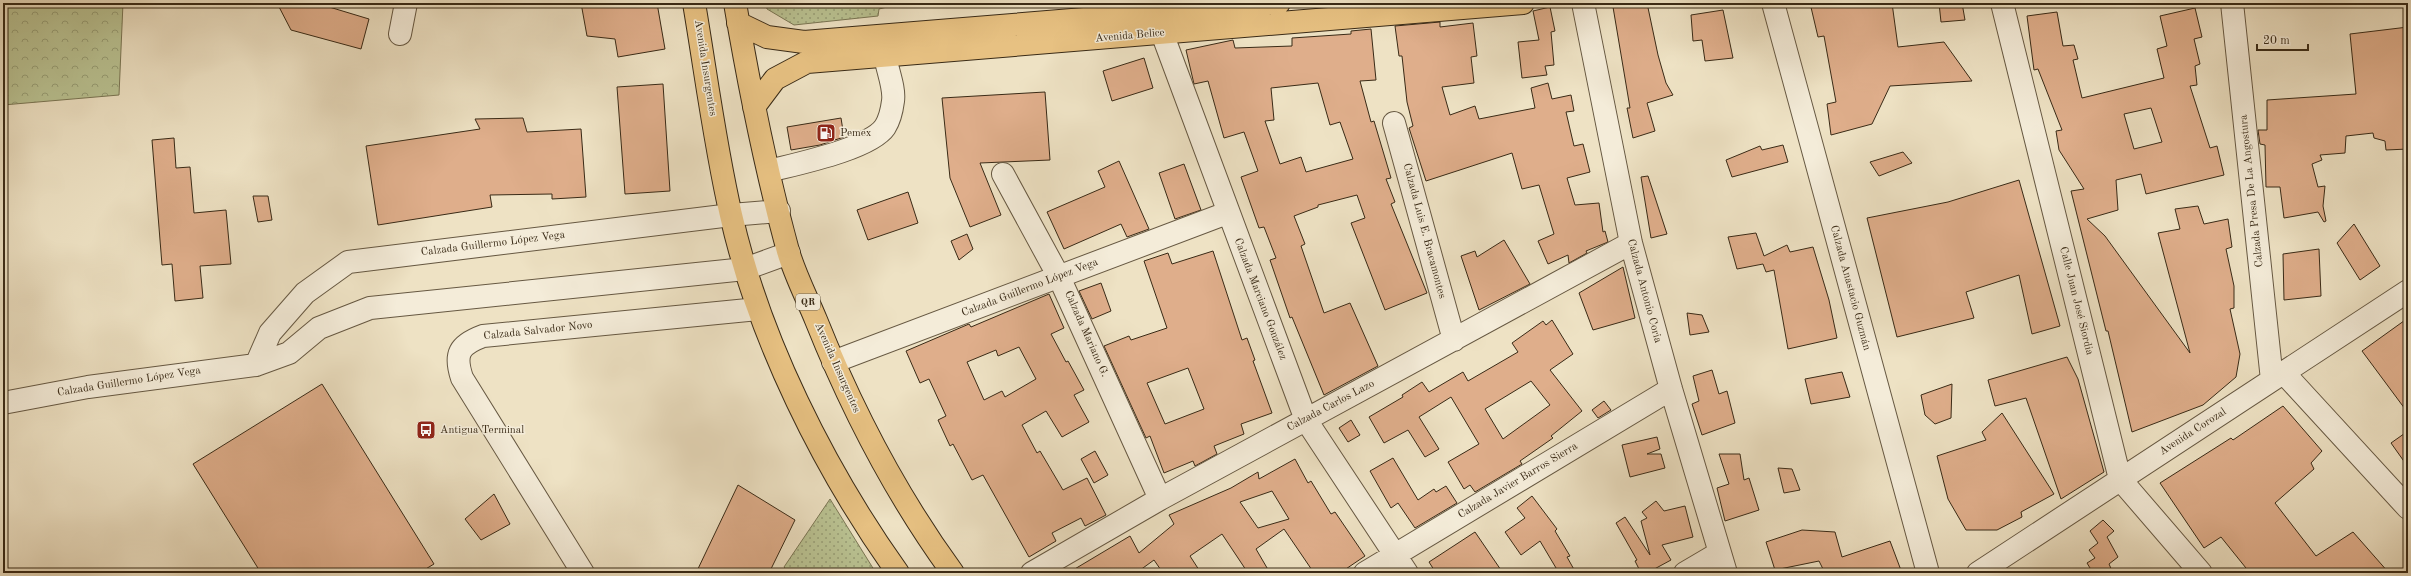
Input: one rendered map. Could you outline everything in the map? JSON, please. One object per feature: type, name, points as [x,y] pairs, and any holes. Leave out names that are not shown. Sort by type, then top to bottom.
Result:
[{"type":"main road","name":"Avenida Insurgentes","points":[[694,3],[730,215],[758,309],[792,390],[841,485],[898,573]]},
{"type":"main road","name":"Avenida Belice","points":[[754,107],[775,79],[807,62],[885,56],[1160,16],[1279,3]]},
{"type":"main road","name":"Avenida Belice","points":[[736,13],[767,36],[804,42],[1160,16],[1523,3]]},
{"type":"main road","name":"Avenida Insurgentes","points":[[736,13],[754,107],[789,253],[833,362],[874,448],[923,532],[954,573]]},
{"type":"street","points":[[400,34],[406,3]]},
{"type":"street","name":"Calzada Antonio Coria","points":[[1583,3],[1631,243],[1671,389],[1723,563]]},
{"type":"street","name":"Calzada Anastacio Guzmán","points":[[1772,3],[1928,573]]},
{"type":"street","name":"Calle Juan José Siordia","points":[[2002,3],[2120,479],[2201,573]]},
{"type":"street","name":"Calzada Presa De La Angostura","points":[[2232,3],[2278,376]]},
{"type":"street","name":"Calzada Marciano González","points":[[1160,16],[1227,213],[1306,420],[1407,573]]},
{"type":"street","points":[[770,171],[833,154],[866,140],[884,128],[890,116],[894,99],[885,56]]},
{"type":"street","name":"Calzada Luis E. Bracamontes","points":[[1394,123],[1454,340]]},
{"type":"street","name":"Calzada Mariano G.","points":[[1003,174],[1060,276],[1160,499]]},
{"type":"street","name":"Calzada Guillermo López Vega","points":[[256,365],[270,333],[305,293],[348,262],[730,215],[779,211]]},
{"type":"street","name":"Calzada Guillermo López Vega","points":[[833,362],[1227,213]]},
{"type":"street","name":"Calzada Carlos Lazo","points":[[1032,573],[1160,499],[1631,243]]},
{"type":"street","name":"Calzada Guillermo López Vega","points":[[3,403],[88,387],[256,365],[288,353],[319,328],[370,308],[745,269],[789,253]]},
{"type":"street","name":"Avenida Corozal","points":[[1978,573],[2408,291]]},
{"type":"street","name":"Calzada Salvador Novo","points":[[583,573],[462,378],[457,364],[460,350],[469,342],[483,336],[758,309]]},
{"type":"street","points":[[2278,376],[2408,508]]},
{"type":"street","name":"Calzada Javier Barros Sierra","points":[[1365,573],[1394,554],[1671,389]]},
{"type":"street","points":[[1685,573],[1723,563]]},
{"type":"green space","points":[[3,3],[123,3],[119,95],[3,105]]},
{"type":"green space","points":[[766,3],[895,3],[895,5],[879,9],[878,16],[794,25],[767,9]]},
{"type":"green space","points":[[830,499],[876,573],[789,573],[784,567]]},
{"type":"building","points":[[277,3],[316,3],[369,19],[361,49],[291,30]]},
{"type":"building","points":[[581,3],[657,3],[665,49],[618,57],[615,39],[587,36]]},
{"type":"building","points":[[1647,3],[1658,55],[1666,83],[1673,95],[1647,103],[1655,131],[1633,138],[1627,108],[1630,108],[1613,7]]},
{"type":"building","points":[[1810,3],[1892,3],[1898,47],[1944,42],[1972,81],[1890,86],[1872,124],[1831,135],[1827,104],[1836,102],[1824,36],[1818,37]]},
{"type":"building","points":[[1939,3],[1962,3],[1965,20],[1941,22]]},
{"type":"building","points":[[1550,7],[1555,31],[1551,32],[1554,65],[1545,66],[1547,75],[1522,78],[1518,42],[1539,40],[1533,11]]},
{"type":"building","points":[[2195,8],[2202,37],[2194,39],[2200,64],[2195,66],[2197,85],[2190,86],[2210,148],[2217,146],[2224,175],[2146,194],[2141,174],[2116,180],[2118,210],[2087,219],[2105,236],[2190,353],[2158,233],[2180,229],[2175,209],[2198,206],[2204,224],[2228,219],[2232,247],[2226,249],[2234,286],[2234,308],[2230,309],[2240,354],[2236,377],[2203,405],[2132,432],[2108,331],[2106,331],[2071,191],[2084,189],[2059,150],[2056,131],[2062,130],[2038,69],[2034,70],[2027,16],[2057,12],[2063,46],[2074,45],[2078,59],[2073,60],[2082,98],[2164,78],[2157,49],[2167,46],[2160,16]],"holes":[[[2151,108],[2162,142],[2134,149],[2124,114]]]},
{"type":"building","points":[[1723,10],[1733,58],[1705,61],[1702,40],[1693,41],[1691,15]]},
{"type":"building","points":[[1440,22],[1440,27],[1473,23],[1477,56],[1471,57],[1474,83],[1442,87],[1450,115],[1475,106],[1479,119],[1535,108],[1531,88],[1548,83],[1552,99],[1571,95],[1574,111],[1566,112],[1574,146],[1583,144],[1590,172],[1567,178],[1575,205],[1599,203],[1603,232],[1605,231],[1608,242],[1586,251],[1587,253],[1569,263],[1568,255],[1548,264],[1538,241],[1554,234],[1539,185],[1522,189],[1512,153],[1426,181],[1409,128],[1413,126],[1407,102],[1402,56],[1399,56],[1395,26]]},
{"type":"building","points":[[2408,27],[2408,149],[2386,150],[2385,141],[2374,138],[2373,133],[2346,136],[2345,153],[2320,155],[2322,160],[2312,164],[2318,187],[2325,186],[2323,206],[2326,221],[2324,222],[2318,212],[2284,218],[2280,187],[2266,187],[2265,145],[2260,144],[2258,130],[2267,130],[2267,100],[2356,94],[2350,34]]},
{"type":"building","points":[[1371,29],[1376,80],[1360,81],[1371,122],[1374,121],[1391,178],[1386,179],[1395,202],[1391,204],[1427,293],[1385,310],[1351,223],[1365,218],[1357,195],[1318,205],[1318,207],[1294,216],[1305,244],[1301,246],[1324,313],[1350,303],[1378,366],[1324,395],[1292,317],[1290,318],[1270,260],[1276,258],[1264,227],[1259,228],[1241,177],[1258,171],[1244,132],[1224,138],[1208,81],[1194,84],[1186,50],[1233,40],[1235,48],[1292,46],[1292,38],[1351,34],[1351,31]],"holes":[[[1318,83],[1330,125],[1340,122],[1353,159],[1306,172],[1301,157],[1280,164],[1265,121],[1274,120],[1271,88]]]},
{"type":"building","points":[[1144,58],[1153,88],[1112,101],[1103,71]]},
{"type":"building","points":[[663,84],[670,191],[625,194],[617,87]]},
{"type":"building","points":[[1045,92],[1050,160],[980,163],[1001,215],[970,227],[950,178],[942,98]]},
{"type":"building","points":[[523,118],[527,132],[581,129],[586,197],[552,199],[552,194],[490,195],[492,207],[378,225],[366,146],[480,129],[475,119]]},
{"type":"building","points":[[841,118],[844,137],[820,145],[791,150],[787,127]]},
{"type":"building","points":[[174,138],[176,168],[190,167],[194,213],[226,210],[231,264],[200,266],[203,298],[175,301],[172,264],[162,265],[152,140]]},
{"type":"building","points":[[1783,145],[1788,162],[1732,177],[1726,160],[1760,146],[1762,150]]},
{"type":"building","points":[[1903,152],[1912,163],[1879,176],[1870,162]]},
{"type":"building","points":[[1119,161],[1149,229],[1127,237],[1121,224],[1064,249],[1047,212],[1105,187],[1098,171]]},
{"type":"building","points":[[1184,164],[1201,210],[1175,219],[1159,173]]},
{"type":"building","points":[[1648,176],[1667,234],[1651,238],[1641,177]]},
{"type":"building","points":[[2019,180],[2060,326],[2032,334],[2019,275],[1966,292],[1974,318],[1897,337],[1867,218],[1948,202]]},
{"type":"building","points":[[908,192],[918,223],[868,240],[857,210]]},
{"type":"building","points":[[253,196],[268,196],[272,220],[258,222]]},
{"type":"building","points":[[2354,224],[2380,266],[2360,280],[2337,243]]},
{"type":"building","points":[[1756,233],[1764,256],[1787,245],[1790,252],[1813,247],[1829,300],[1837,338],[1788,349],[1774,270],[1766,272],[1763,264],[1737,269],[1728,237]]},
{"type":"building","points":[[967,234],[973,249],[959,260],[951,241]]},
{"type":"building","points":[[1504,240],[1530,284],[1479,310],[1461,256],[1475,251],[1477,257]]},
{"type":"building","points":[[2319,249],[2321,296],[2284,300],[2283,254]]},
{"type":"building","points":[[1213,251],[1242,340],[1247,338],[1255,360],[1253,361],[1272,413],[1241,424],[1244,434],[1214,446],[1217,454],[1195,466],[1193,461],[1164,473],[1150,436],[1146,438],[1104,346],[1129,336],[1131,340],[1167,328],[1144,261],[1168,253],[1172,264]],"holes":[[[1188,368],[1204,409],[1165,424],[1147,383]]]},
{"type":"building","points":[[1623,267],[1635,318],[1593,330],[1579,293]]},
{"type":"building","points":[[1101,283],[1111,311],[1092,319],[1079,291]]},
{"type":"building","points":[[1049,294],[1064,328],[1051,334],[1066,362],[1068,361],[1084,390],[1074,395],[1089,422],[1062,437],[1046,411],[1022,425],[1037,453],[1040,451],[1063,490],[1087,478],[1106,515],[1085,526],[1081,518],[1052,533],[1056,541],[1029,557],[983,475],[972,480],[953,444],[950,446],[938,420],[946,416],[929,379],[920,383],[906,351],[969,324],[971,327]],"holes":[[[1019,347],[1036,379],[1005,397],[1002,391],[984,400],[967,362],[996,350],[998,356]]]},
{"type":"building","points":[[1687,313],[1702,315],[1709,332],[1690,335]]},
{"type":"building","points":[[2408,318],[2408,413],[2362,351]]},
{"type":"building","points":[[1552,320],[1573,354],[1550,370],[1582,411],[1551,436],[1553,438],[1520,461],[1522,464],[1475,492],[1470,485],[1464,489],[1448,462],[1479,444],[1451,397],[1419,417],[1439,449],[1425,457],[1408,430],[1384,443],[1369,417],[1403,397],[1402,395],[1422,382],[1429,392],[1463,372],[1468,381],[1518,352],[1512,343],[1543,321],[1546,325]],"holes":[[[1531,381],[1550,405],[1503,439],[1485,409]]]},
{"type":"building","points":[[2067,357],[2078,379],[2104,472],[2061,499],[2026,398],[1995,406],[1988,380]]},
{"type":"building","points":[[1712,370],[1719,394],[1727,391],[1735,423],[1702,435],[1692,404],[1699,401],[1693,376]]},
{"type":"building","points":[[1842,372],[1850,397],[1811,404],[1805,379]]},
{"type":"building","points":[[322,384],[434,564],[419,573],[261,573],[193,464]]},
{"type":"building","points":[[1952,384],[1951,418],[1935,424],[1925,415],[1921,395]]},
{"type":"building","points":[[1604,401],[1611,410],[1598,418],[1592,410]]},
{"type":"building","points":[[2283,406],[2322,451],[2311,463],[2314,469],[2275,503],[2316,556],[2353,532],[2389,573],[2250,573],[2221,537],[2204,548],[2160,483],[2231,438],[2233,440]]},
{"type":"building","points":[[2002,413],[2054,494],[2021,512],[2022,517],[1997,530],[1966,530],[1948,499],[1937,456],[1986,440],[1982,432]]},
{"type":"building","points":[[1351,420],[1360,435],[1348,442],[1339,428]]},
{"type":"building","points":[[2408,431],[2408,467],[2391,443]]},
{"type":"building","points":[[1657,437],[1660,449],[1647,454],[1661,454],[1665,468],[1630,477],[1622,445]]},
{"type":"building","points":[[1095,451],[1108,475],[1094,483],[1081,459]]},
{"type":"building","points":[[1719,454],[1740,454],[1744,480],[1749,478],[1759,510],[1725,521],[1717,488],[1729,484]]},
{"type":"building","points":[[1393,458],[1418,500],[1434,489],[1436,492],[1446,486],[1457,503],[1415,528],[1398,503],[1391,508],[1370,471]]},
{"type":"building","points":[[1295,459],[1308,483],[1311,481],[1331,514],[1335,512],[1365,556],[1340,573],[1314,573],[1284,529],[1256,549],[1270,573],[1248,573],[1222,534],[1190,556],[1201,573],[1163,573],[1154,560],[1136,573],[1068,573],[1130,536],[1139,553],[1174,524],[1169,515],[1231,488],[1258,472],[1259,479]],"holes":[[[1272,491],[1289,519],[1258,528],[1240,502]]]},
{"type":"building","points":[[1778,468],[1792,469],[1800,490],[1784,493]]},
{"type":"building","points":[[738,485],[795,520],[769,573],[696,573]]},
{"type":"building","points":[[494,494],[510,524],[481,540],[465,519]]},
{"type":"building","points":[[1532,496],[1557,529],[1555,531],[1570,556],[1567,557],[1576,573],[1559,573],[1540,541],[1521,555],[1505,532],[1525,518],[1517,508]]},
{"type":"building","points":[[1656,501],[1664,511],[1685,506],[1693,537],[1662,545],[1671,560],[1647,573],[1641,573],[1635,561],[1637,560],[1616,523],[1625,517],[1650,555],[1641,521],[1647,518],[1642,512]]},
{"type":"building","points":[[2103,520],[2114,531],[2107,537],[2118,557],[2109,564],[2113,573],[2093,573],[2087,563],[2095,558],[2089,550],[2098,543],[2090,531]]},
{"type":"building","points":[[1802,530],[1835,532],[1842,557],[1890,541],[1902,573],[1825,573],[1819,561],[1775,570],[1766,542]]},
{"type":"building","points":[[1475,532],[1503,573],[1436,573],[1429,562]]},
{"type":"place","name":"Pemex","points":[[826,133]]},
{"type":"place","name":"Antigua Terminal","points":[[426,430]]}]
